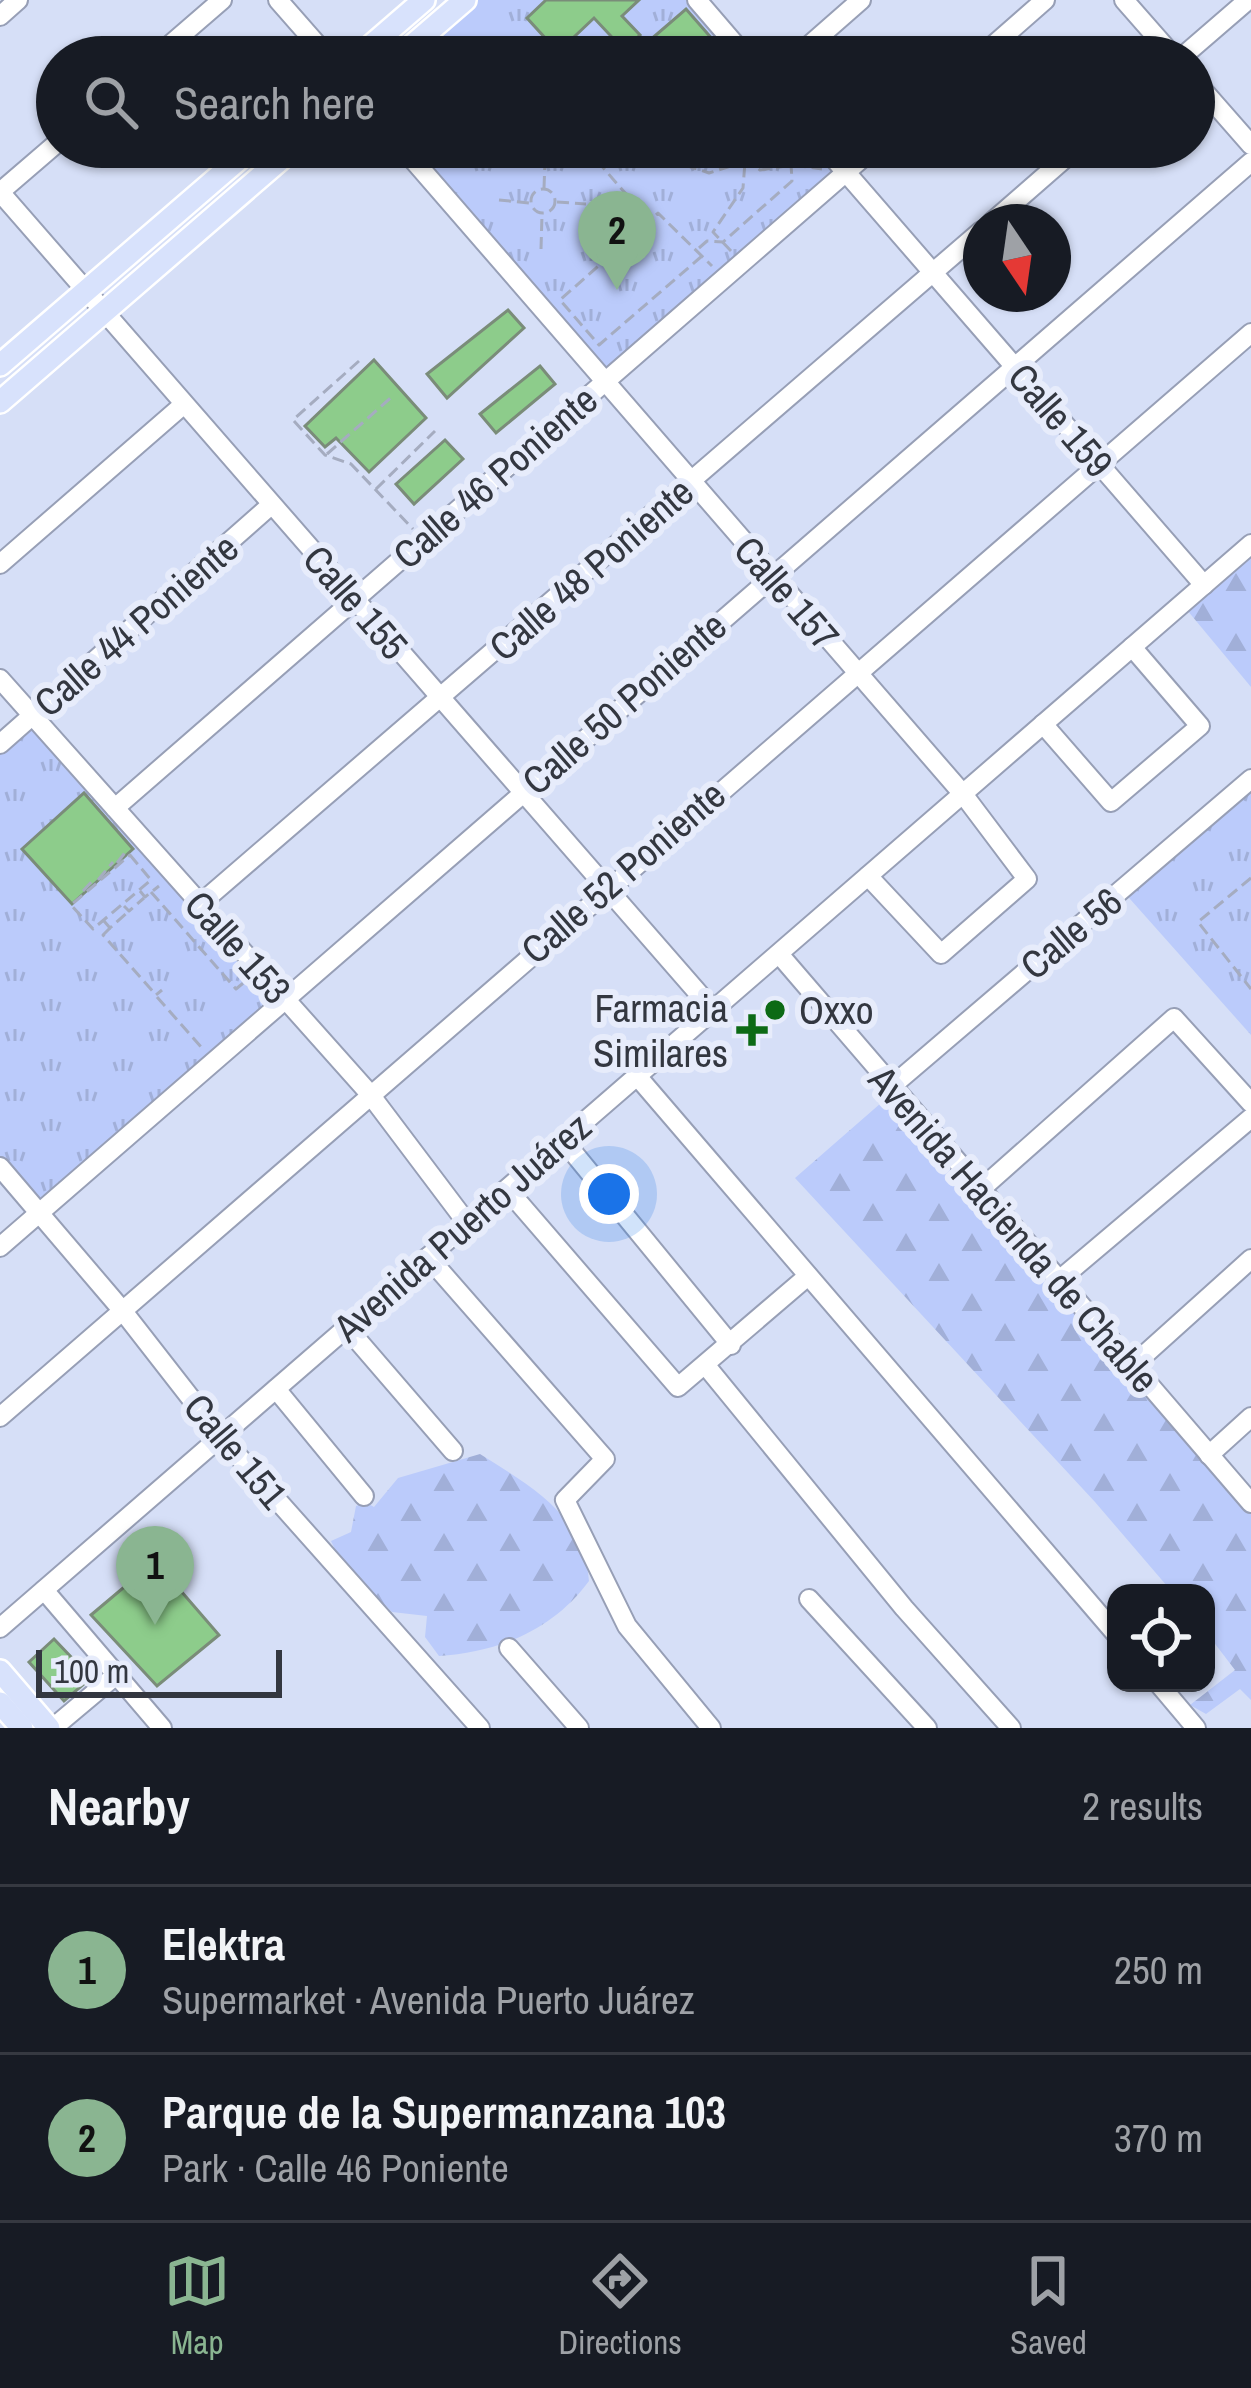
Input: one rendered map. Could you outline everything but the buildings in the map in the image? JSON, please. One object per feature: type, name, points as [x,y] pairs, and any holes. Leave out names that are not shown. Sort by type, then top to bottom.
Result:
[{"type":"main road","points":[[382,36],[424,0]]},
{"type":"main road","points":[[423,36],[465,0]]},
{"type":"main road","points":[[0,365],[229,168]]},
{"type":"main road","points":[[0,401],[270,168]]},
{"type":"main road","points":[[0,1671],[51,1728]]},
{"type":"main road","points":[[0,1703],[22,1728]]},
{"type":"street","points":[[0,16],[18,0]]},
{"type":"street","points":[[180,36],[222,0]]},
{"type":"street","points":[[278,0],[310,36]]},
{"type":"street","points":[[697,0],[728,36]]},
{"type":"street","points":[[820,36],[861,0]]},
{"type":"street","points":[[1004,36],[1046,0]]},
{"type":"street","points":[[1124,0],[1158,36]]},
{"type":"street","points":[[1204,36],[1248,0]]},
{"type":"street","points":[[1215,104],[1251,145]]},
{"type":"street","points":[[0,192],[36,160]]},
{"type":"street","name":"Calle 50 Poniente","points":[[0,1247],[1251,162]]},
{"type":"street","name":"Calle 157","points":[[420,168],[963,794],[1027,879],[941,954],[868,876]]},
{"type":"street","name":"Calle 159","points":[[842,168],[1204,585]]},
{"type":"street","name":"Calle 46 Poniente","points":[[116,808],[851,168]]},
{"type":"street","points":[[1013,204],[1054,168]]},
{"type":"street","name":"Calle 155","points":[[0,192],[713,1010]]},
{"type":"street","name":"Calle 48 Poniente","points":[[200,904],[963,247]]},
{"type":"street","name":"Calle 52 Poniente","points":[[0,1417],[1097,461],[1251,333]]},
{"type":"street","points":[[0,564],[183,405]]},
{"type":"street","name":"Calle 44 Poniente","points":[[0,744],[271,505]]},
{"type":"street","name":"Avenida Puerto Juárez","points":[[0,1628],[1251,544]]},
{"type":"street","points":[[1043,724],[1112,802],[1200,726],[1132,647]]},
{"type":"street","name":"Calle 153","points":[[0,679],[369,1093],[467,1223]]},
{"type":"street","name":"Calle 56","points":[[892,1086],[1251,779]]},
{"type":"street","name":"Avenida Hacienda de Chable","points":[[778,954],[1251,1503]]},
{"type":"street","points":[[980,1190],[1174,1018],[1251,1102]]},
{"type":"street","points":[[637,1076],[1107,1624]]},
{"type":"street","points":[[1058,1281],[1251,1118]]},
{"type":"street","points":[[562,1140],[731,1345]]},
{"type":"street","name":"Calle 151","points":[[0,1167],[122,1310],[220,1437],[480,1728]]},
{"type":"street","points":[[507,1189],[678,1387],[707,1367],[808,1276]]},
{"type":"street","points":[[428,1257],[605,1459],[565,1500],[627,1626],[711,1728]]},
{"type":"street","points":[[1132,1366],[1251,1259]]},
{"type":"street","points":[[347,1328],[453,1451]]},
{"type":"street","points":[[707,1367],[904,1608],[1011,1728]]},
{"type":"street","points":[[276,1389],[364,1496]]},
{"type":"street","points":[[1209,1455],[1251,1417]]},
{"type":"street","points":[[44,1590],[151,1724]]},
{"type":"street","points":[[809,1599],[927,1728]]},
{"type":"street","points":[[508,1648],[579,1728]]},
{"type":"street","points":[[51,1728],[116,1675]]},
{"type":"street","points":[[1166,1692],[1196,1728]]},
{"type":"path","points":[[531,203],[544,189],[545,168]]},
{"type":"path","points":[[604,168],[650,220]]},
{"type":"path","points":[[694,168],[709,173],[725,168]]},
{"type":"path","points":[[732,253],[713,232],[743,188],[745,168]]},
{"type":"path","points":[[697,250],[707,241],[723,242],[792,182],[793,168]]},
{"type":"path","points":[[544,189],[555,202]]},
{"type":"path","points":[[499,200],[531,203],[542,213]]},
{"type":"path","points":[[541,248],[542,213],[555,202],[586,204]]},
{"type":"path","points":[[702,256],[599,345],[560,300],[658,213],[697,250],[714,268]]},
{"type":"path","points":[[359,361],[293,420],[325,455],[351,464],[422,540]]},
{"type":"path","points":[[325,455],[394,395]]},
{"type":"path","points":[[375,490],[435,430]]},
{"type":"path","points":[[116,863],[130,855],[152,880],[93,929],[71,905],[131,846],[162,883],[103,935],[215,1063]]},
{"type":"path","points":[[1251,878],[1198,922],[1251,989]]},
{"type":"path","points":[[140,890],[145,897]]},
{"type":"path","points":[[152,892],[236,989]]},
{"type":"path","points":[[123,904],[129,911]]},
{"type":"path","points":[[104,921],[110,928]]},
{"type":"path","points":[[156,995],[163,990]]},
{"type":"green space","points":[[465,0],[696,0],[728,36],[424,36]]},
{"type":"green space","points":[[421,168],[842,168],[846,173],[604,381]]},
{"type":"green space","points":[[1251,544],[1251,687],[1182,604]]},
{"type":"green space","points":[[32,720],[281,1001],[40,1208],[0,1161],[0,747]]},
{"type":"green space","points":[[1251,780],[1251,1035],[1122,890]]},
{"type":"green space","points":[[889,1096],[1251,1512],[1251,1700],[1240,1689],[1206,1714],[1190,1705],[1207,1692],[1215,1692],[1215,1686],[1235,1670],[1215,1644],[1215,1584],[1165,1584],[795,1178]]},
{"type":"green space","points":[[480,1454],[536,1491],[566,1521],[585,1558],[589,1581],[559,1613],[523,1635],[483,1649],[439,1656],[425,1637],[427,1616],[392,1612],[342,1564],[331,1541],[351,1532],[356,1506],[365,1502],[374,1507],[398,1478]]},
{"type":"place","name":"Parque de la Supermanzana 103","points":[[617,290]]},
{"type":"place","name":"Oxxo","points":[[775,1010]]},
{"type":"place","name":"Farmacia Similares","points":[[752,1030]]},
{"type":"place","name":"Elektra","points":[[155,1625]]}]
